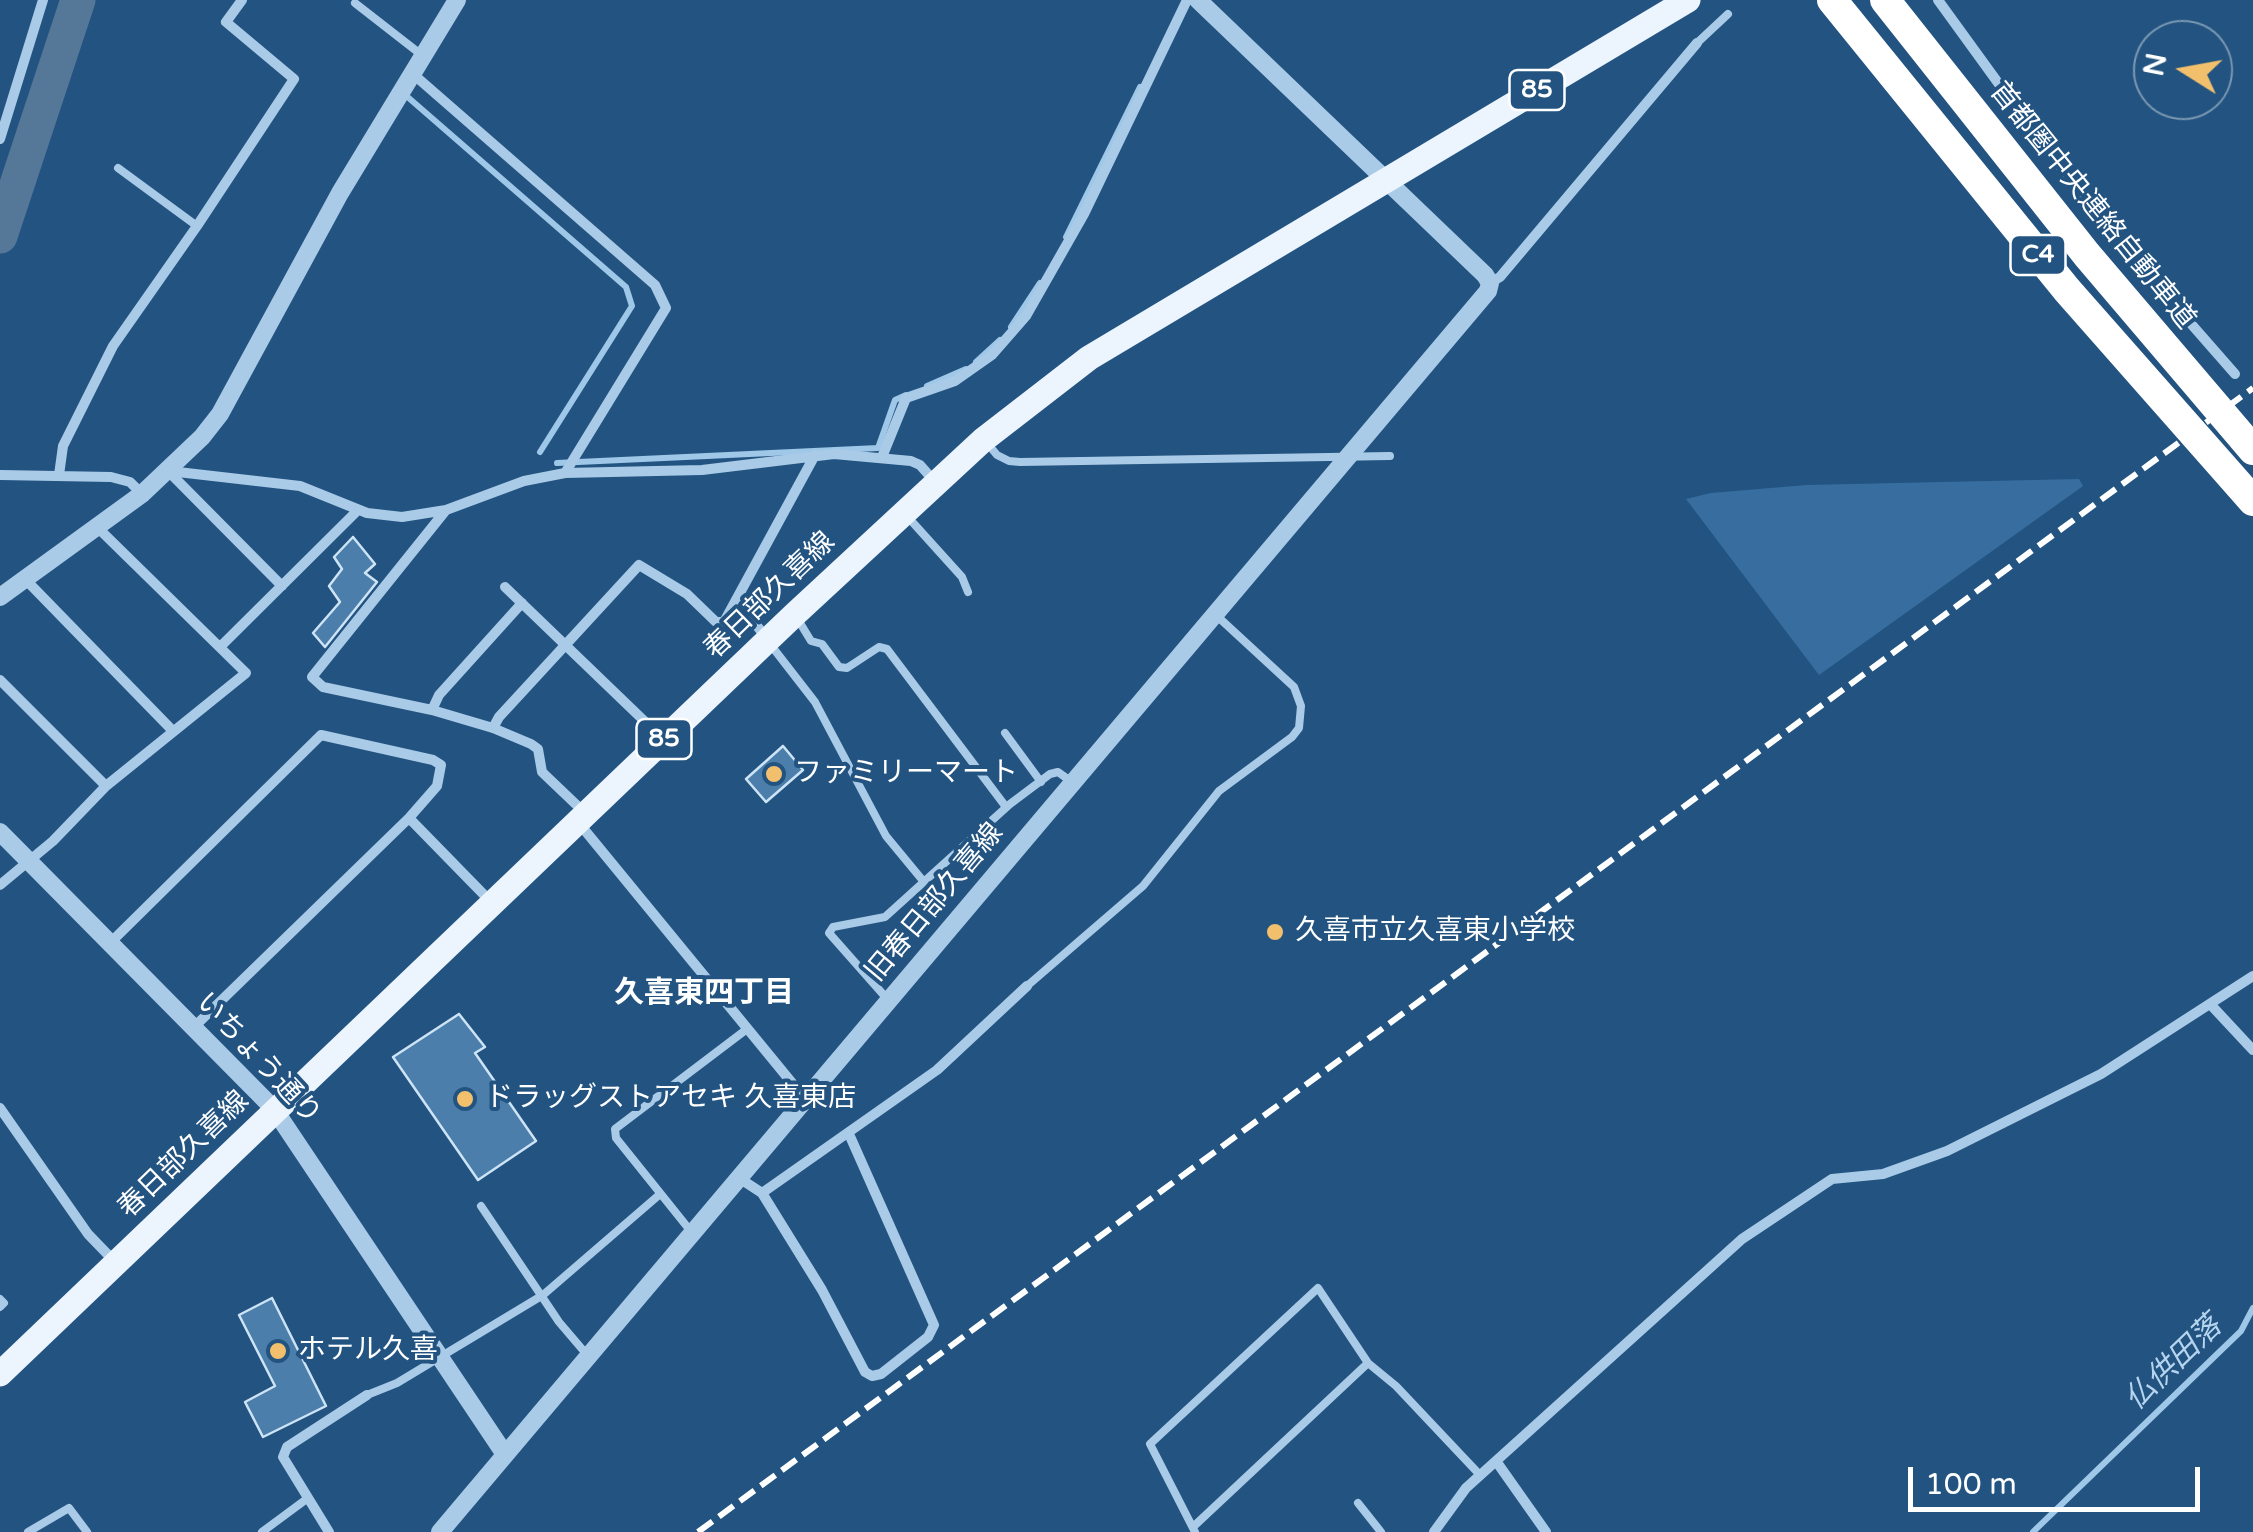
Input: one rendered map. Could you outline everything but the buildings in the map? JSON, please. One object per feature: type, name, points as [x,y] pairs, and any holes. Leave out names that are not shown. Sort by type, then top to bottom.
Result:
[{"type":"highway","name":"C4","points":[[1832,0],[2067,290],[2253,501]]},
{"type":"highway","name":"首都圏中央連絡自動車道","points":[[1885,0],[2086,254],[2253,450]]},
{"type":"main road","name":"春日部久喜線","points":[[0,1372],[794,614],[984,440],[1088,358],[1688,0]]},
{"type":"street","points":[[1,130],[43,0]]},
{"type":"street","points":[[59,476],[63,446],[113,346],[198,226],[294,79],[226,22],[242,0]]},
{"type":"street","points":[[0,597],[142,494],[202,438],[220,414],[340,193],[457,0]]},
{"type":"street","points":[[882,457],[906,398],[954,381],[992,355],[1026,316],[1084,214],[1188,0]]},
{"type":"street","points":[[1198,0],[1490,283],[1500,277],[1697,43]]},
{"type":"street","points":[[1938,0],[2115,236],[2235,374]]},
{"type":"street","points":[[412,74],[655,285],[666,308],[566,472]]},
{"type":"street","name":"旧春日部久喜線","points":[[440,1532],[1488,291],[1490,283]]},
{"type":"street","points":[[493,728],[639,564],[687,594],[716,622],[724,622],[816,456]]},
{"type":"street","points":[[168,472],[300,486],[358,510],[402,517],[446,510],[524,481],[566,472],[702,470],[816,456],[882,457],[920,466],[935,482]]},
{"type":"street","points":[[168,472],[282,586]]},
{"type":"street","points":[[0,475],[122,479],[142,494]]},
{"type":"street","points":[[221,646],[358,510]]},
{"type":"street","points":[[446,510],[312,676],[323,687],[432,710],[493,728],[538,750],[542,772],[806,1100]]},
{"type":"street","points":[[0,885],[106,786],[246,673],[98,528]]},
{"type":"street","points":[[25,579],[172,730]]},
{"type":"street","points":[[505,587],[664,739]]},
{"type":"street","points":[[432,710],[439,695],[522,603]]},
{"type":"street","points":[[734,607],[754,622],[767,640]]},
{"type":"street","points":[[0,680],[106,786]]},
{"type":"street","points":[[110,944],[322,734],[440,765],[437,786],[409,818],[193,1028]]},
{"type":"street","points":[[409,818],[493,904]]},
{"type":"street","name":"いちょう通り","points":[[0,832],[274,1109],[504,1453]]},
{"type":"street","points":[[1434,1532],[1466,1488],[1742,1239],[1832,1179],[1883,1174],[1947,1151],[2100,1074],[2253,976]]},
{"type":"street","points":[[762,1194],[937,1070],[1026,986]]},
{"type":"street","points":[[2211,1005],[2253,1050]]},
{"type":"street","points":[[0,1108],[88,1234],[115,1263]]},
{"type":"street","points":[[740,1178],[762,1194],[822,1290],[865,1372],[872,1376],[881,1374],[928,1336],[934,1325],[849,1134]]},
{"type":"street","points":[[329,1532],[283,1457],[287,1447],[367,1395]]},
{"type":"street","points":[[1496,1461],[1546,1532]]},
{"type":"lane","points":[[356,3],[423,56]]},
{"type":"lane","points":[[1697,43],[1728,14]]},
{"type":"lane","points":[[118,168],[198,226]]},
{"type":"lane","points":[[984,440],[1009,461],[1390,456]]},
{"type":"lane","points":[[903,511],[962,577],[968,592]]},
{"type":"lane","points":[[794,614],[812,641],[822,644],[840,668],[847,668],[878,646],[887,649],[1006,808]]},
{"type":"lane","points":[[1026,986],[1143,886],[1219,792],[1299,728],[1302,706],[1294,687],[1214,614]]},
{"type":"lane","points":[[767,640],[816,702],[886,836],[924,882]]},
{"type":"lane","points":[[1005,733],[1041,782]]},
{"type":"lane","points":[[890,1001],[829,932],[842,923],[886,918],[1006,808],[1041,782],[1058,772],[1072,782]]},
{"type":"lane","points":[[692,1234],[616,1138],[615,1129],[747,1029]]},
{"type":"lane","points":[[367,1395],[398,1383],[540,1296],[659,1194]]},
{"type":"lane","points":[[481,1206],[540,1296],[588,1356]]},
{"type":"lane","points":[[1368,1363],[1194,1529],[1150,1444],[1318,1288],[1368,1363],[1396,1386],[1480,1475]]},
{"type":"lane","points":[[0,1298],[4,1304],[0,1307]]},
{"type":"lane","points":[[262,1532],[308,1498]]},
{"type":"lane","points":[[1358,1503],[1381,1532]]},
{"type":"lane","points":[[28,1532],[68,1508],[87,1532]]},
{"type":"shaded area","points":[[2079,479],[2083,486],[1819,675],[1686,499],[1711,493],[1807,485]]},
{"type":"waterway","points":[[0,236],[78,0]]},
{"type":"waterway","points":[[1066,237],[1140,87]]},
{"type":"waterway","points":[[403,93],[626,287],[632,306],[540,452]]},
{"type":"waterway","points":[[1011,327],[1040,283]]},
{"type":"waterway","points":[[976,362],[1000,340]]},
{"type":"waterway","points":[[927,386],[966,369]]},
{"type":"waterway","points":[[557,463],[878,448],[895,400],[906,395]]},
{"type":"waterway","name":"仏供田落","points":[[2033,1532],[2241,1331],[2253,1308]]},
{"type":"railway","points":[[698,1532],[2253,388]]},
{"type":"place","name":"ファミリーマート","points":[[774,774]]},
{"type":"place","name":"久喜市立久喜東小学校","points":[[1275,932]]},
{"type":"place","name":"ドラッグストアセキ 久喜東店","points":[[465,1099]]},
{"type":"place","name":"ホテル久喜","points":[[278,1351]]},
{"type":"district","name":"久喜東四丁目","points":[[704,994]]}]
